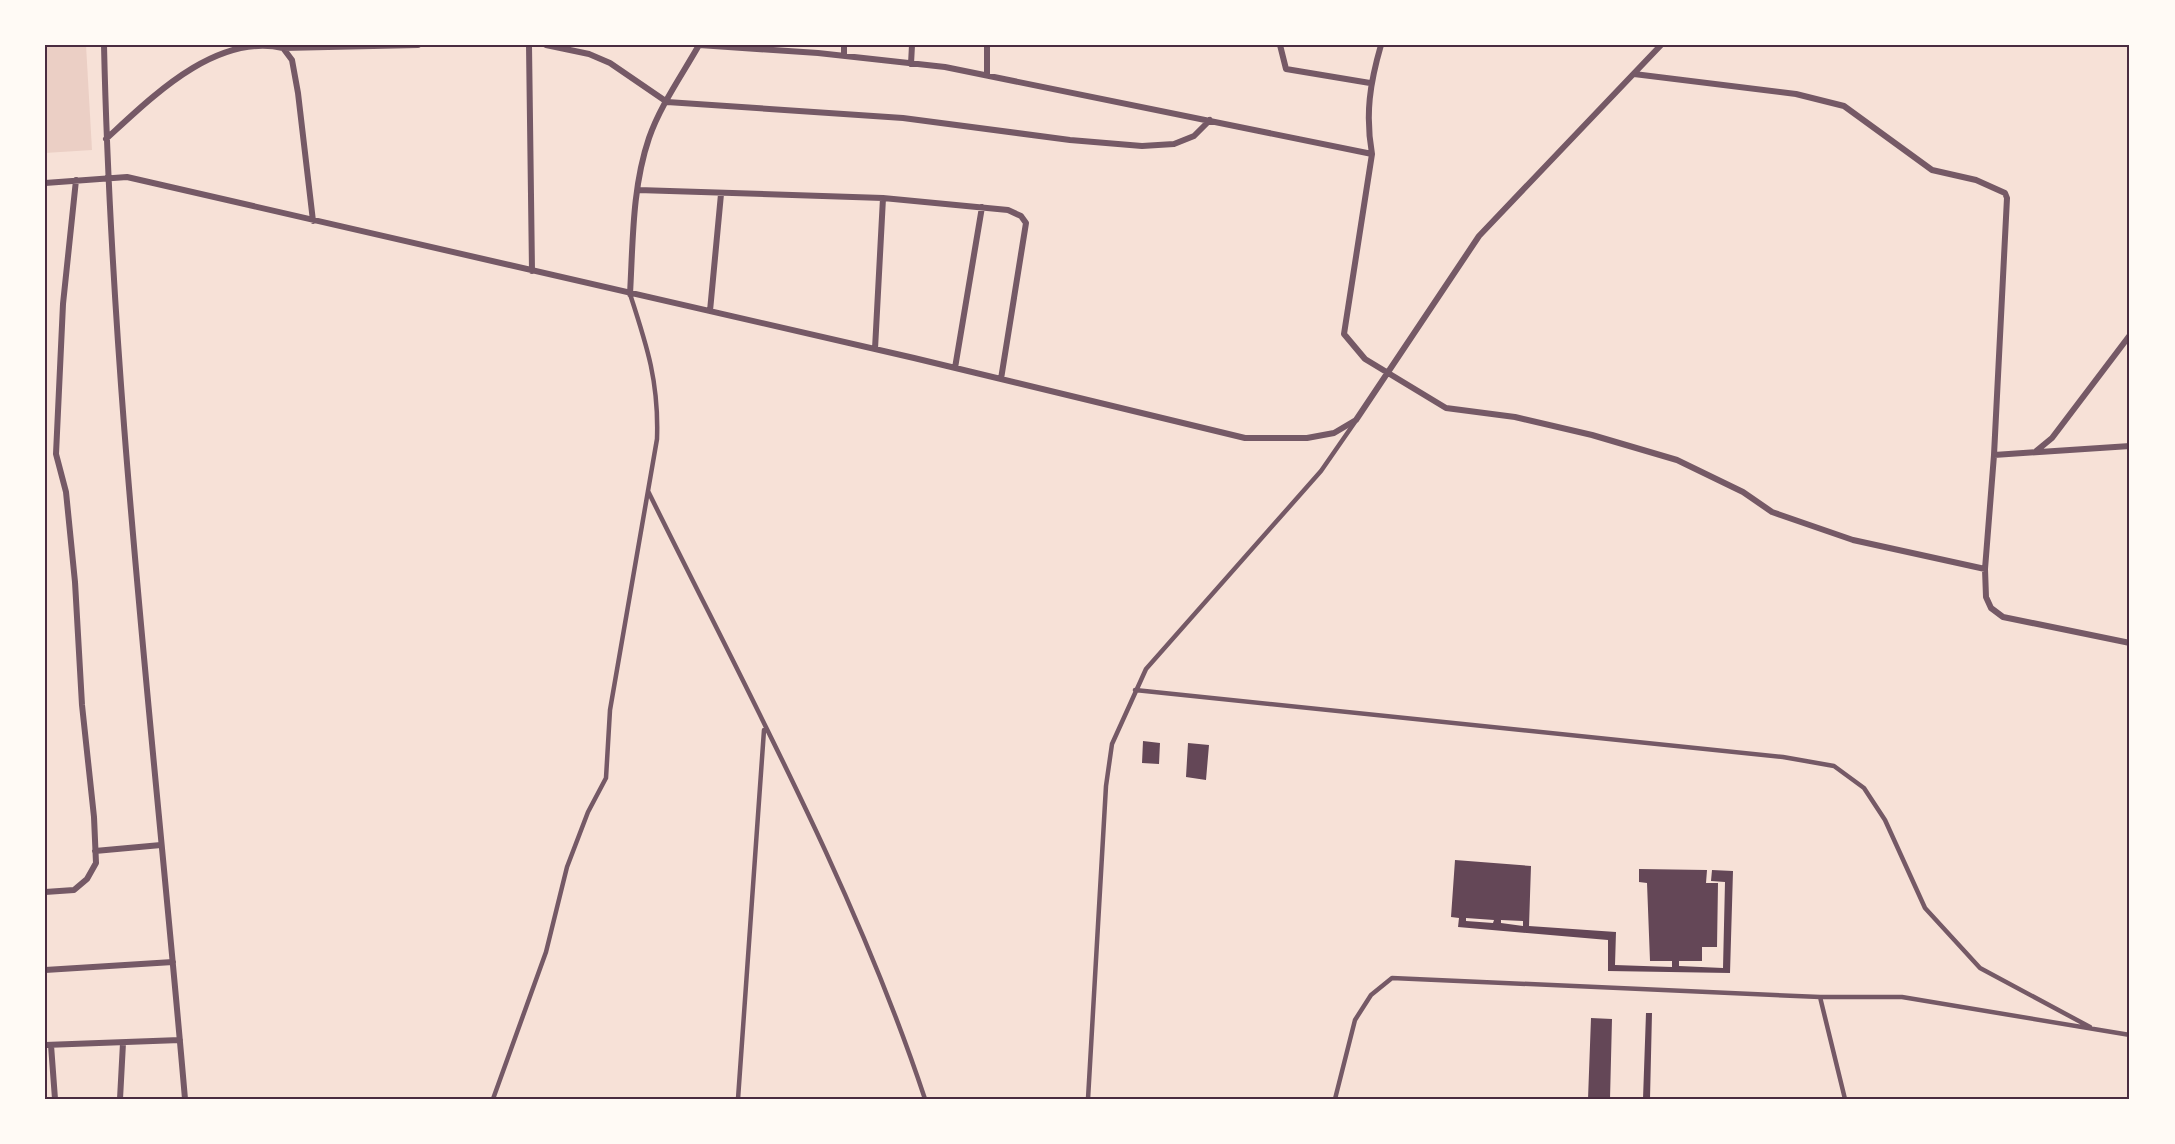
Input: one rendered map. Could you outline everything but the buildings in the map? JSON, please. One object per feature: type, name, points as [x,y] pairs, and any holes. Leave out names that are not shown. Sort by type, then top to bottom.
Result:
[{"type":"street","points":[[104,45],[107,178],[122,406],[185,1099]]},
{"type":"street","points":[[106,139],[165,85],[199,65],[238,50],[272,45],[283,48],[418,45]]},
{"type":"street","points":[[529,45],[532,271]]},
{"type":"street","points":[[546,45],[589,54],[610,63],[667,102],[903,118],[1070,140],[1142,146],[1174,144],[1194,136],[1210,120]]},
{"type":"street","points":[[630,294],[642,161],[650,136],[699,45],[844,56],[987,75],[1372,154]]},
{"type":"street","points":[[844,45],[844,56]]},
{"type":"street","points":[[911,64],[912,45]]},
{"type":"street","points":[[987,45],[987,75]]},
{"type":"street","points":[[1280,45],[1286,69],[1370,83]]},
{"type":"street","points":[[1381,45],[1370,83],[1368,131],[1372,154],[1344,334],[1365,359],[1446,408],[1515,417],[1592,435],[1677,460],[1743,492],[1772,512],[1853,540],[1985,569]]},
{"type":"street","points":[[45,183],[127,177],[875,349],[1245,438],[1308,438],[1334,433],[1356,420],[1479,236],[1571,136],[1661,45]]},
{"type":"street","points":[[283,48],[292,60],[298,93],[313,220]]},
{"type":"street","points":[[1634,74],[1796,94],[1844,106],[1932,170],[1976,180],[2005,193],[2007,198],[1994,455],[1985,569],[1986,597],[1991,608],[2003,617],[2130,643]]},
{"type":"street","points":[[45,892],[74,890],[87,879],[96,863],[82,705],[74,571],[66,492],[56,454],[63,304],[76,180]]},
{"type":"street","points":[[638,190],[883,198],[1008,210],[1021,216],[1026,223],[1001,379]]},
{"type":"street","points":[[710,311],[721,194]]},
{"type":"street","points":[[875,349],[883,198]]},
{"type":"street","points":[[955,368],[982,207]]},
{"type":"street","points":[[2035,452],[2052,438],[2130,335]]},
{"type":"street","points":[[1994,455],[2130,446]]},
{"type":"street","points":[[95,851],[162,845]]},
{"type":"street","points":[[45,970],[173,962]]},
{"type":"street","points":[[55,1099],[48,1045],[180,1040]]},
{"type":"street","points":[[120,1099],[123,1043]]},
{"type":"lane","points":[[493,1099],[546,952],[567,867],[588,812],[606,778],[610,710],[657,439],[658,406],[652,363],[630,294]]},
{"type":"lane","points":[[1088,1099],[1106,786],[1112,744],[1146,669],[1321,471],[1356,420]]},
{"type":"lane","points":[[648,491],[831,866],[888,998],[925,1099]]},
{"type":"lane","points":[[1136,690],[1783,758],[1834,766],[1864,788],[1885,820],[1925,908],[1980,968],[2090,1027]]},
{"type":"lane","points":[[738,1099],[765,727]]},
{"type":"lane","points":[[1335,1099],[1355,1020],[1371,995],[1392,978],[1820,997],[1902,997],[2130,1035]]},
{"type":"lane","points":[[1820,997],[1845,1099]]},
{"type":"shaded area","points":[[45,45],[86,45],[92,150],[45,153]]}]
